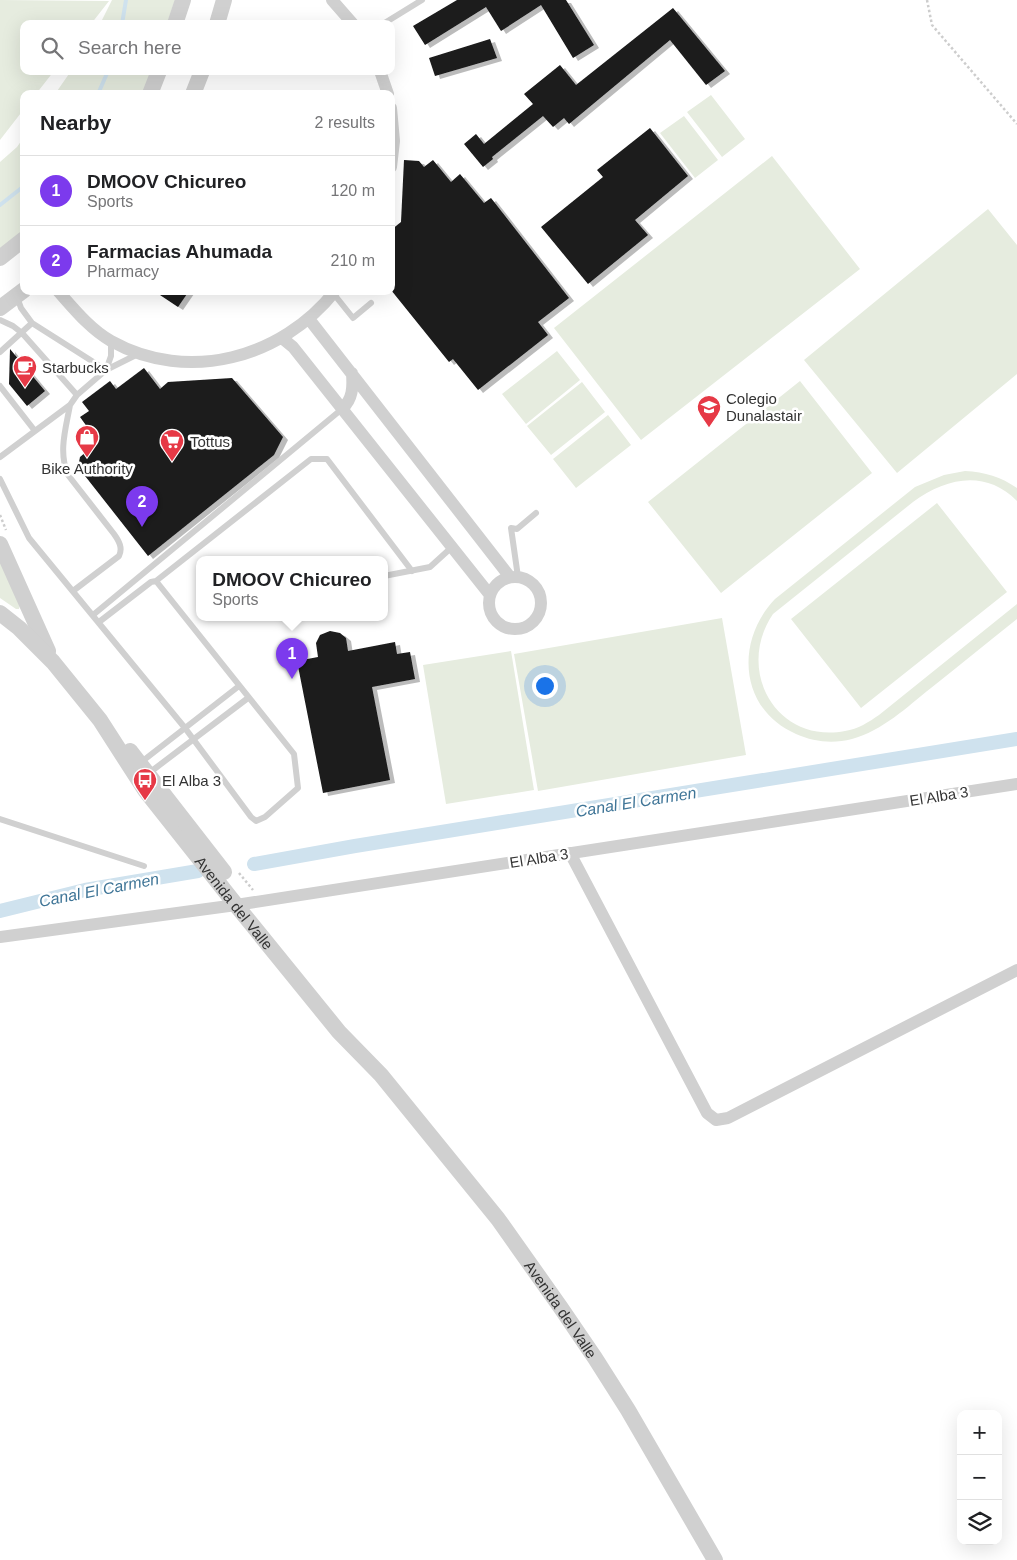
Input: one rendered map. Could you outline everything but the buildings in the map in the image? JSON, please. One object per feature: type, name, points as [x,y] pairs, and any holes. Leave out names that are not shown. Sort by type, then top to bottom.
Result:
[{"type":"street","points":[[176,20],[183,0]]},
{"type":"street","points":[[218,20],[224,0]]},
{"type":"street","points":[[332,0],[350,20]]},
{"type":"street","points":[[152,90],[157,75]]},
{"type":"street","points":[[195,90],[200,75]]},
{"type":"street","points":[[381,75],[387,90]]},
{"type":"street","points":[[0,258],[20,242]]},
{"type":"street","points":[[0,308],[20,292]]},
{"type":"street","points":[[62,295],[85,321],[111,340],[141,353],[187,361],[216,360],[242,356],[282,338],[309,319],[331,295]]},
{"type":"street","points":[[309,319],[514,577]]},
{"type":"street","points":[[282,338],[293,346],[490,595]]},
{"type":"street","points":[[342,409],[351,396],[352,373]]},
{"type":"street","name":"Avenida del Valle","points":[[4,540],[28,610],[53,662]]},
{"type":"street","points":[[514,577],[527,579],[535,585],[540,593],[542,602],[540,611],[532,623],[522,628],[513,629],[500,625],[491,613],[489,604],[490,595],[495,586],[502,580],[514,577]]},
{"type":"street","name":"Avenida del Valle","points":[[0,613],[19,628],[53,662],[100,720],[145,790],[249,903]]},
{"type":"street","name":"Avenida del Valle","points":[[100,720],[117,736],[144,768],[372,1057],[381,1075],[470,1184],[561,1308],[628,1410],[715,1560]]},
{"type":"street","name":"El Alba 3","points":[[0,936],[249,903],[1017,784]]},
{"type":"street","points":[[570,853],[707,1113],[716,1120],[728,1118],[1017,970]]},
{"type":"lane","points":[[390,20],[422,0]]},
{"type":"lane","points":[[20,295],[21,308],[32,324],[106,370]]},
{"type":"lane","points":[[336,295],[353,318],[371,303]]},
{"type":"lane","points":[[0,320],[22,333],[77,395]]},
{"type":"lane","points":[[0,352],[32,324]]},
{"type":"lane","points":[[106,370],[111,356],[111,340]]},
{"type":"lane","points":[[0,457],[70,405],[77,395],[106,370],[141,353]]},
{"type":"lane","points":[[0,386],[35,431]]},
{"type":"lane","points":[[70,405],[63,451],[65,468],[68,475],[114,534],[120,544],[121,552],[119,556],[73,591]]},
{"type":"lane","points":[[93,615],[342,409]]},
{"type":"lane","points":[[99,622],[151,582],[156,581],[311,459],[327,459],[412,571]]},
{"type":"lane","points":[[0,479],[28,538],[185,728],[251,817],[256,821],[265,817],[298,788],[294,754],[156,581]]},
{"type":"lane","points":[[514,577],[510,528],[517,528],[536,513]]},
{"type":"lane","points":[[388,575],[430,567],[452,546]]},
{"type":"lane","points":[[144,768],[185,728],[239,686]]},
{"type":"lane","points":[[144,768],[193,740],[248,698]]},
{"type":"lane","points":[[0,818],[144,866]]},
{"type":"path","points":[[927,0],[932,25],[1017,124]]},
{"type":"path","points":[[0,515],[4,540]]},
{"type":"path","points":[[238,872],[249,903]]},
{"type":"shaded area","points":[[0,0],[109,1],[94,20],[20,20],[20,75],[51,75],[39,90],[20,90],[20,114],[0,140]]},
{"type":"shaded area","points":[[112,0],[175,0],[168,20],[102,20]]},
{"type":"shaded area","points":[[68,75],[150,75],[144,90],[58,90]]},
{"type":"shaded area","points":[[711,95],[745,139],[722,157],[687,112]]},
{"type":"shaded area","points":[[684,116],[718,160],[695,178],[660,133]]},
{"type":"shaded area","points":[[20,143],[20,234],[0,250],[0,162]]},
{"type":"shaded area","points":[[772,156],[860,269],[641,440],[554,328]]},
{"type":"shaded area","points":[[988,209],[1017,245],[1017,374],[897,473],[804,360]]},
{"type":"shaded area","points":[[557,351],[580,380],[526,424],[502,394]]},
{"type":"shaded area","points":[[800,381],[872,473],[721,593],[648,502]]},
{"type":"shaded area","points":[[582,382],[605,412],[551,455],[527,426]]},
{"type":"shaded area","points":[[608,415],[631,445],[576,488],[553,459]]},
{"type":"shaded area","points":[[965,471],[992,476],[1011,484],[1017,488],[1017,501],[1005,491],[992,484],[965,480],[939,487],[913,502],[773,614],[762,636],[759,658],[761,679],[769,698],[782,714],[799,726],[821,732],[850,730],[863,725],[879,715],[1017,604],[1017,619],[903,710],[884,724],[863,735],[852,739],[831,742],[810,739],[796,734],[777,723],[763,708],[754,691],[749,673],[749,654],[753,634],[762,616],[775,599],[915,487],[944,475]]},
{"type":"shaded area","points":[[937,503],[1007,592],[861,708],[791,619]]},
{"type":"shaded area","points":[[0,558],[20,604],[19,609],[16,609],[0,598]]},
{"type":"shaded area","points":[[722,618],[746,755],[538,791],[514,654]]},
{"type":"shaded area","points":[[511,651],[534,790],[446,804],[423,665]]},
{"type":"waterway","points":[[123,20],[126,0]]},
{"type":"waterway","points":[[100,90],[106,75]]},
{"type":"waterway","points":[[0,205],[20,189]]},
{"type":"waterway","name":"Canal El Carmen","points":[[254,864],[1017,739]]},
{"type":"waterway","name":"Canal El Carmen","points":[[0,911],[85,890],[198,871]]},
{"type":"place","name":"Starbucks","points":[[25,388]]},
{"type":"place","name":"Colegio Dunalastair","points":[[709,428]]},
{"type":"place","name":"Bike Authority","points":[[87,458]]},
{"type":"place","name":"Tottus","points":[[172,462]]},
{"type":"place","name":"Farmacias Ahumada","points":[[142,527]]},
{"type":"place","name":"DMOOV Chicureo","points":[[292,679]]},
{"type":"place","name":"El Alba 3","points":[[145,801]]}]
